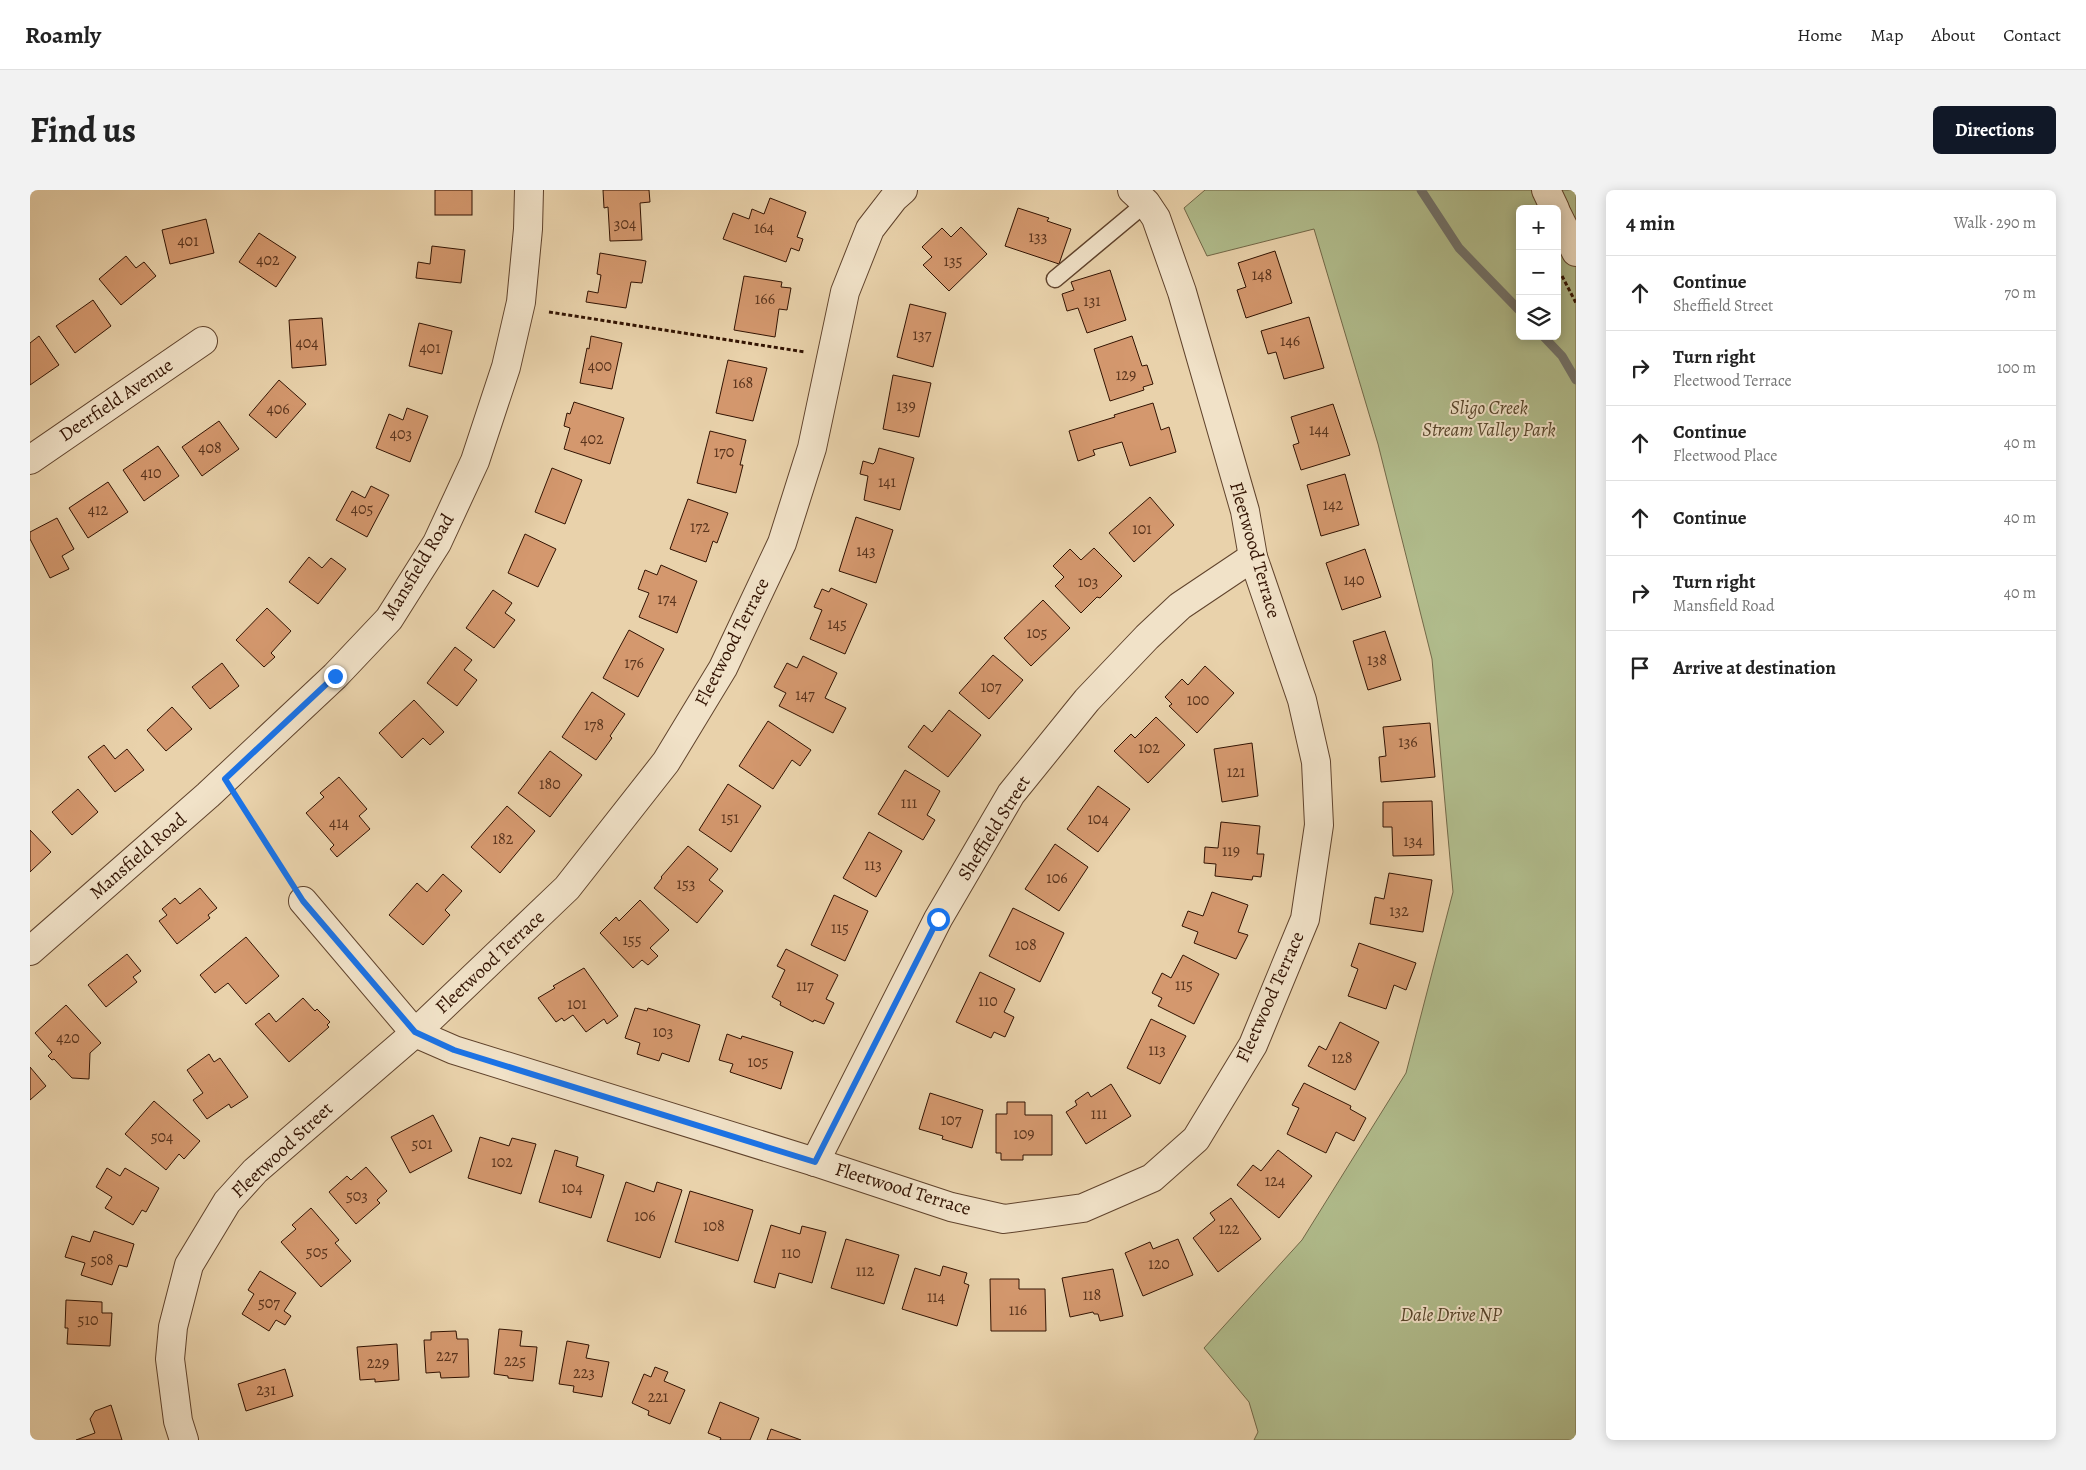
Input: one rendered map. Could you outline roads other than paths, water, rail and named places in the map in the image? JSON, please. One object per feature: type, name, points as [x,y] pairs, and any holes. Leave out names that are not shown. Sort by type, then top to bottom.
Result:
[{"type":"street","name":"Mansfield Road","points":[[30,951],[225,779],[335,676],[389,619],[437,543],[475,461],[506,367],[521,302],[528,229],[528,190]]},
{"type":"street","name":"Fleetwood Terrace","points":[[903,190],[894,198],[870,229],[845,292],[812,448],[782,543],[723,668],[666,762],[568,888],[415,1032],[454,1050],[815,1162],[951,1207],[1004,1219],[1083,1208],[1152,1178],[1196,1139],[1253,1045],[1305,919],[1318,825],[1316,762],[1302,700],[1253,557],[1245,512],[1182,292],[1156,218],[1139,196]]},
{"type":"street","points":[[1546,190],[1552,205]]},
{"type":"street","points":[[1561,222],[1576,252]]},
{"type":"street","name":"Deerfield Avenue","points":[[30,460],[203,341]]},
{"type":"street","name":"Sheffield Street","points":[[815,1162],[938,919],[1011,794],[1087,700],[1147,637],[1180,606],[1253,557]]},
{"type":"street","points":[[303,901],[415,1032]]},
{"type":"street","name":"Fleetwood Street","points":[[184,1440],[178,1421],[170,1359],[173,1327],[189,1265],[227,1202],[255,1170],[415,1032]]},
{"type":"lane","points":[[1055,279],[1139,196]]},
{"type":"waterway","points":[[1421,190],[1459,248],[1516,307]]},
{"type":"waterway","points":[[1547,340],[1562,356],[1576,380]]},
{"type":"park label","name":"Sligo Creek Stream Valley Park","points":[[1489,419]]},
{"type":"park label","name":"Dale Drive NP","points":[[1451,1315]]}]
